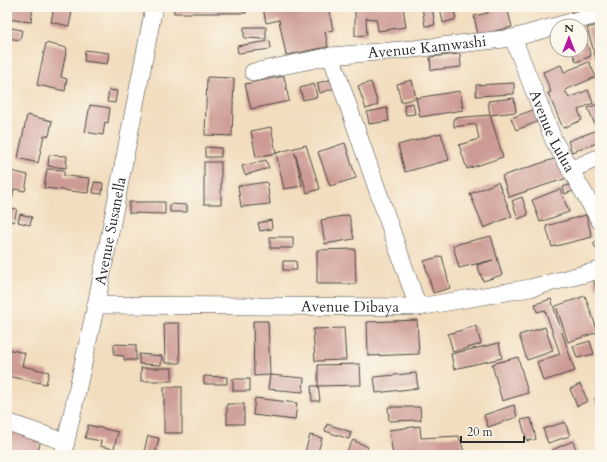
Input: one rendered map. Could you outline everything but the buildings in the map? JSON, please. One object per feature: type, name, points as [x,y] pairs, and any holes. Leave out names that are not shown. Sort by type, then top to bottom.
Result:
[{"type":"street","name":"Avenue Susanella","points":[[64,448],[96,306],[154,7]]},
{"type":"street","name":"Avenue Kamwashi","points":[[253,72],[332,56],[513,38],[600,14]]},
{"type":"street","name":"Avenue Lulua","points":[[513,38],[554,141],[600,221]]},
{"type":"street","points":[[332,56],[418,307]]},
{"type":"street","points":[[570,170],[600,158]]},
{"type":"street","name":"Avenue Dibaya","points":[[96,306],[418,307],[530,288],[600,270]]},
{"type":"street","points":[[7,422],[64,448]]}]
